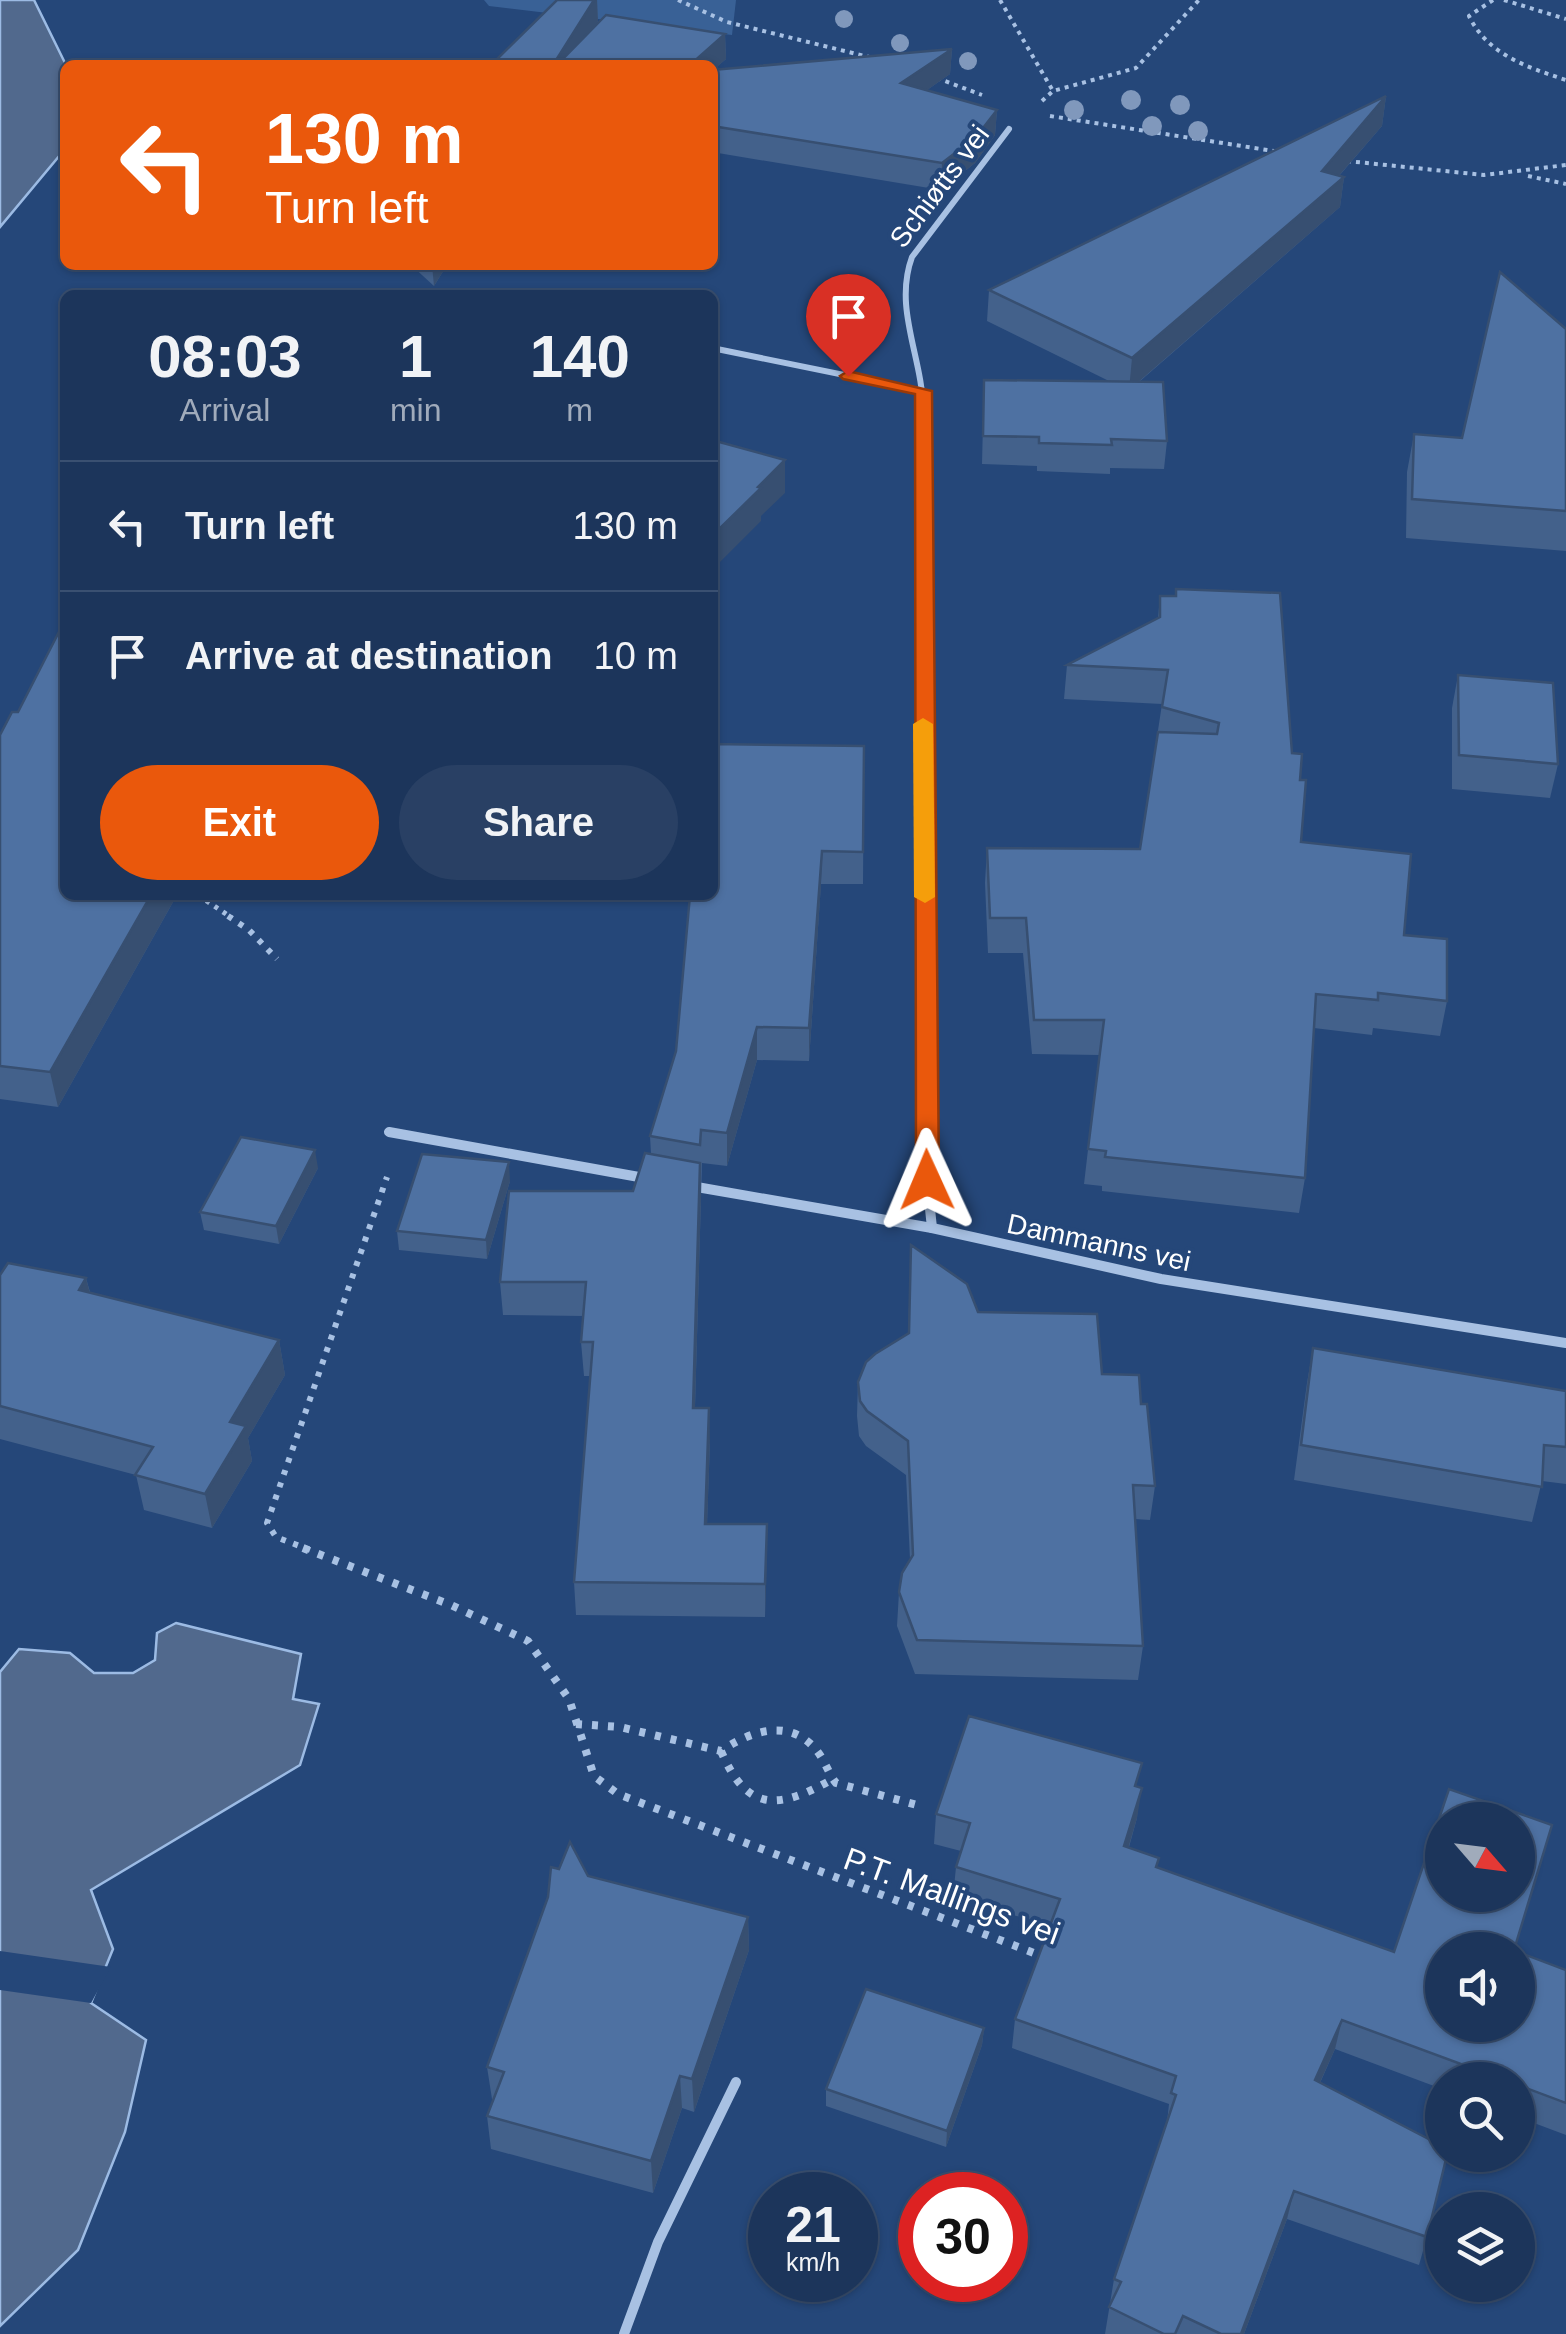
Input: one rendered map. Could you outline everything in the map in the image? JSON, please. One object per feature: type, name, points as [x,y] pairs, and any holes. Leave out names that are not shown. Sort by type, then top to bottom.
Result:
[{"type":"street","name":"Schiøtts vei","points":[[932,1228],[927,1161],[923,391],[906,293],[910,255],[923,244],[1009,129]]},
{"type":"street","points":[[718,349],[923,391]]},
{"type":"street","points":[[395,1133],[665,1181]]},
{"type":"street","name":"Dammanns vei","points":[[684,1185],[932,1228],[1161,1280],[1566,1343]]},
{"type":"lane","points":[[624,2334],[658,2242],[736,2082]]},
{"type":"path","points":[[678,0],[727,22],[879,59]]},
{"type":"path","points":[[1000,0],[1053,91]]},
{"type":"path","points":[[1031,113],[1053,91],[1136,68],[1198,0]]},
{"type":"path","points":[[1493,0],[1468,16],[1474,32],[1501,53],[1566,80]]},
{"type":"path","points":[[1504,0],[1566,20]]},
{"type":"path","points":[[932,76],[998,101]]},
{"type":"path","points":[[1050,116],[1291,153]]},
{"type":"path","points":[[1346,161],[1482,176],[1526,175],[1566,166]]},
{"type":"path","points":[[1526,175],[1566,184]]},
{"type":"path","points":[[205,900],[249,930],[277,959]]},
{"type":"path","name":"P.T. Mallings vei","points":[[395,1133],[267,1523],[276,1537],[451,1605],[528,1641],[570,1700],[594,1776],[618,1794],[1052,1960]]},
{"type":"path","points":[[576,1724],[620,1728],[722,1750],[756,1730],[776,1726],[795,1732],[810,1743],[833,1780]]},
{"type":"path","points":[[722,1750],[740,1791],[760,1801],[788,1800],[833,1780],[917,1804]]},
{"type":"shaded area","points":[[0,0],[34,0],[64,60],[60,60],[60,155],[0,227]]},
{"type":"shaded area","points":[[484,0],[736,0],[732,35],[489,6]]},
{"type":"shaded area","points":[[176,1623],[301,1654],[293,1699],[319,1704],[300,1765],[91,1890],[113,1949],[91,2003],[146,2040],[125,2132],[78,2250],[0,2326],[0,1672],[19,1649],[70,1653],[94,1673],[133,1673],[155,1660],[157,1633]]},
{"type":"pier","points":[[0,1951],[111,1967],[91,2003],[0,1990]]},
{"type":"building","points":[[557,0],[594,0],[556,60],[496,60]]},
{"type":"building","points":[[606,15],[725,34],[696,60],[562,60]]},
{"type":"building","points":[[952,49],[901,83],[997,110],[976,137],[942,163],[718,127],[718,69]]},
{"type":"building","points":[[1386,96],[1322,171],[1344,177],[1132,358],[989,290]]},
{"type":"building","points":[[1500,272],[1566,329],[1566,511],[1412,499],[1414,434],[1462,438]]},
{"type":"building","points":[[984,380],[1163,382],[1167,441],[1111,439],[1112,445],[1039,443],[1039,437],[983,436]]},
{"type":"building","points":[[718,442],[785,460],[758,487],[761,488],[718,530]]},
{"type":"building","points":[[1176,589],[1280,593],[1292,753],[1302,754],[1300,780],[1306,780],[1301,842],[1411,854],[1404,935],[1447,939],[1447,1001],[1378,993],[1378,1000],[1316,994],[1305,1178],[1105,1157],[1106,1151],[1088,1149],[1104,1020],[1034,1020],[1026,918],[990,918],[987,848],[1140,849],[1158,732],[1217,734],[1219,723],[1162,707],[1168,670],[1067,665],[1160,617],[1160,596],[1176,596]]},
{"type":"building","points":[[60,630],[60,900],[148,900],[50,1072],[0,1066],[0,735],[12,712],[18,712]]},
{"type":"building","points":[[1458,675],[1553,683],[1558,764],[1459,755]]},
{"type":"building","points":[[718,744],[864,746],[863,852],[822,851],[809,1028],[757,1027],[727,1133],[701,1130],[700,1145],[650,1136],[676,1051],[690,900],[718,900]]},
{"type":"building","points":[[241,1137],[315,1150],[276,1226],[200,1212]]},
{"type":"building","points":[[645,1153],[700,1163],[693,1408],[709,1408],[705,1524],[767,1524],[765,1584],[574,1582],[593,1342],[581,1342],[586,1282],[500,1282],[509,1191],[633,1191]]},
{"type":"building","points":[[422,1154],[509,1162],[486,1240],[397,1231]]},
{"type":"building","points":[[911,1245],[967,1284],[978,1312],[1097,1314],[1102,1374],[1139,1375],[1141,1404],[1147,1404],[1155,1486],[1133,1485],[1143,1646],[917,1640],[899,1592],[902,1573],[913,1555],[908,1441],[867,1411],[860,1401],[858,1382],[866,1362],[909,1333]]},
{"type":"building","points":[[8,1263],[86,1278],[79,1290],[279,1340],[230,1422],[246,1426],[205,1494],[135,1475],[153,1447],[0,1406],[0,1275]]},
{"type":"building","points":[[1313,1348],[1566,1391],[1566,1447],[1544,1445],[1542,1487],[1301,1445]]},
{"type":"building","points":[[969,1716],[1142,1763],[1135,1786],[1142,1788],[1124,1846],[1159,1858],[1156,1867],[1394,1952],[1425,1860],[1425,1912],[1526,1912],[1519,1932],[1425,1932],[1425,2042],[1535,2042],[1535,1958],[1566,1970],[1566,2103],[1535,2091],[1535,2062],[1455,2062],[1342,2020],[1315,2080],[1425,2137],[1425,2172],[1443,2172],[1438,2192],[1425,2192],[1425,2236],[1294,2191],[1241,2334],[1221,2334],[1183,2316],[1175,2334],[1164,2334],[1109,2307],[1121,2282],[1114,2279],[1176,2095],[1171,2093],[1176,2076],[1015,2019],[1060,1899],[956,1867],[970,1823],[936,1814]]},
{"type":"building","points":[[1449,1789],[1486,1802],[1445,1802]]},
{"type":"building","points":[[1535,1819],[1552,1825],[1535,1881]]},
{"type":"building","points":[[570,1842],[588,1876],[748,1917],[692,2079],[680,2076],[651,2161],[487,2116],[504,2072],[487,2067],[548,1897],[551,1867],[559,1869]]},
{"type":"building","points":[[866,1989],[984,2028],[947,2131],[826,2089]]},
{"type":"slow traffic","points":[[923,724],[925,897]]},
{"type":"route","points":[[848,376],[923,391],[927,1180]]}]
